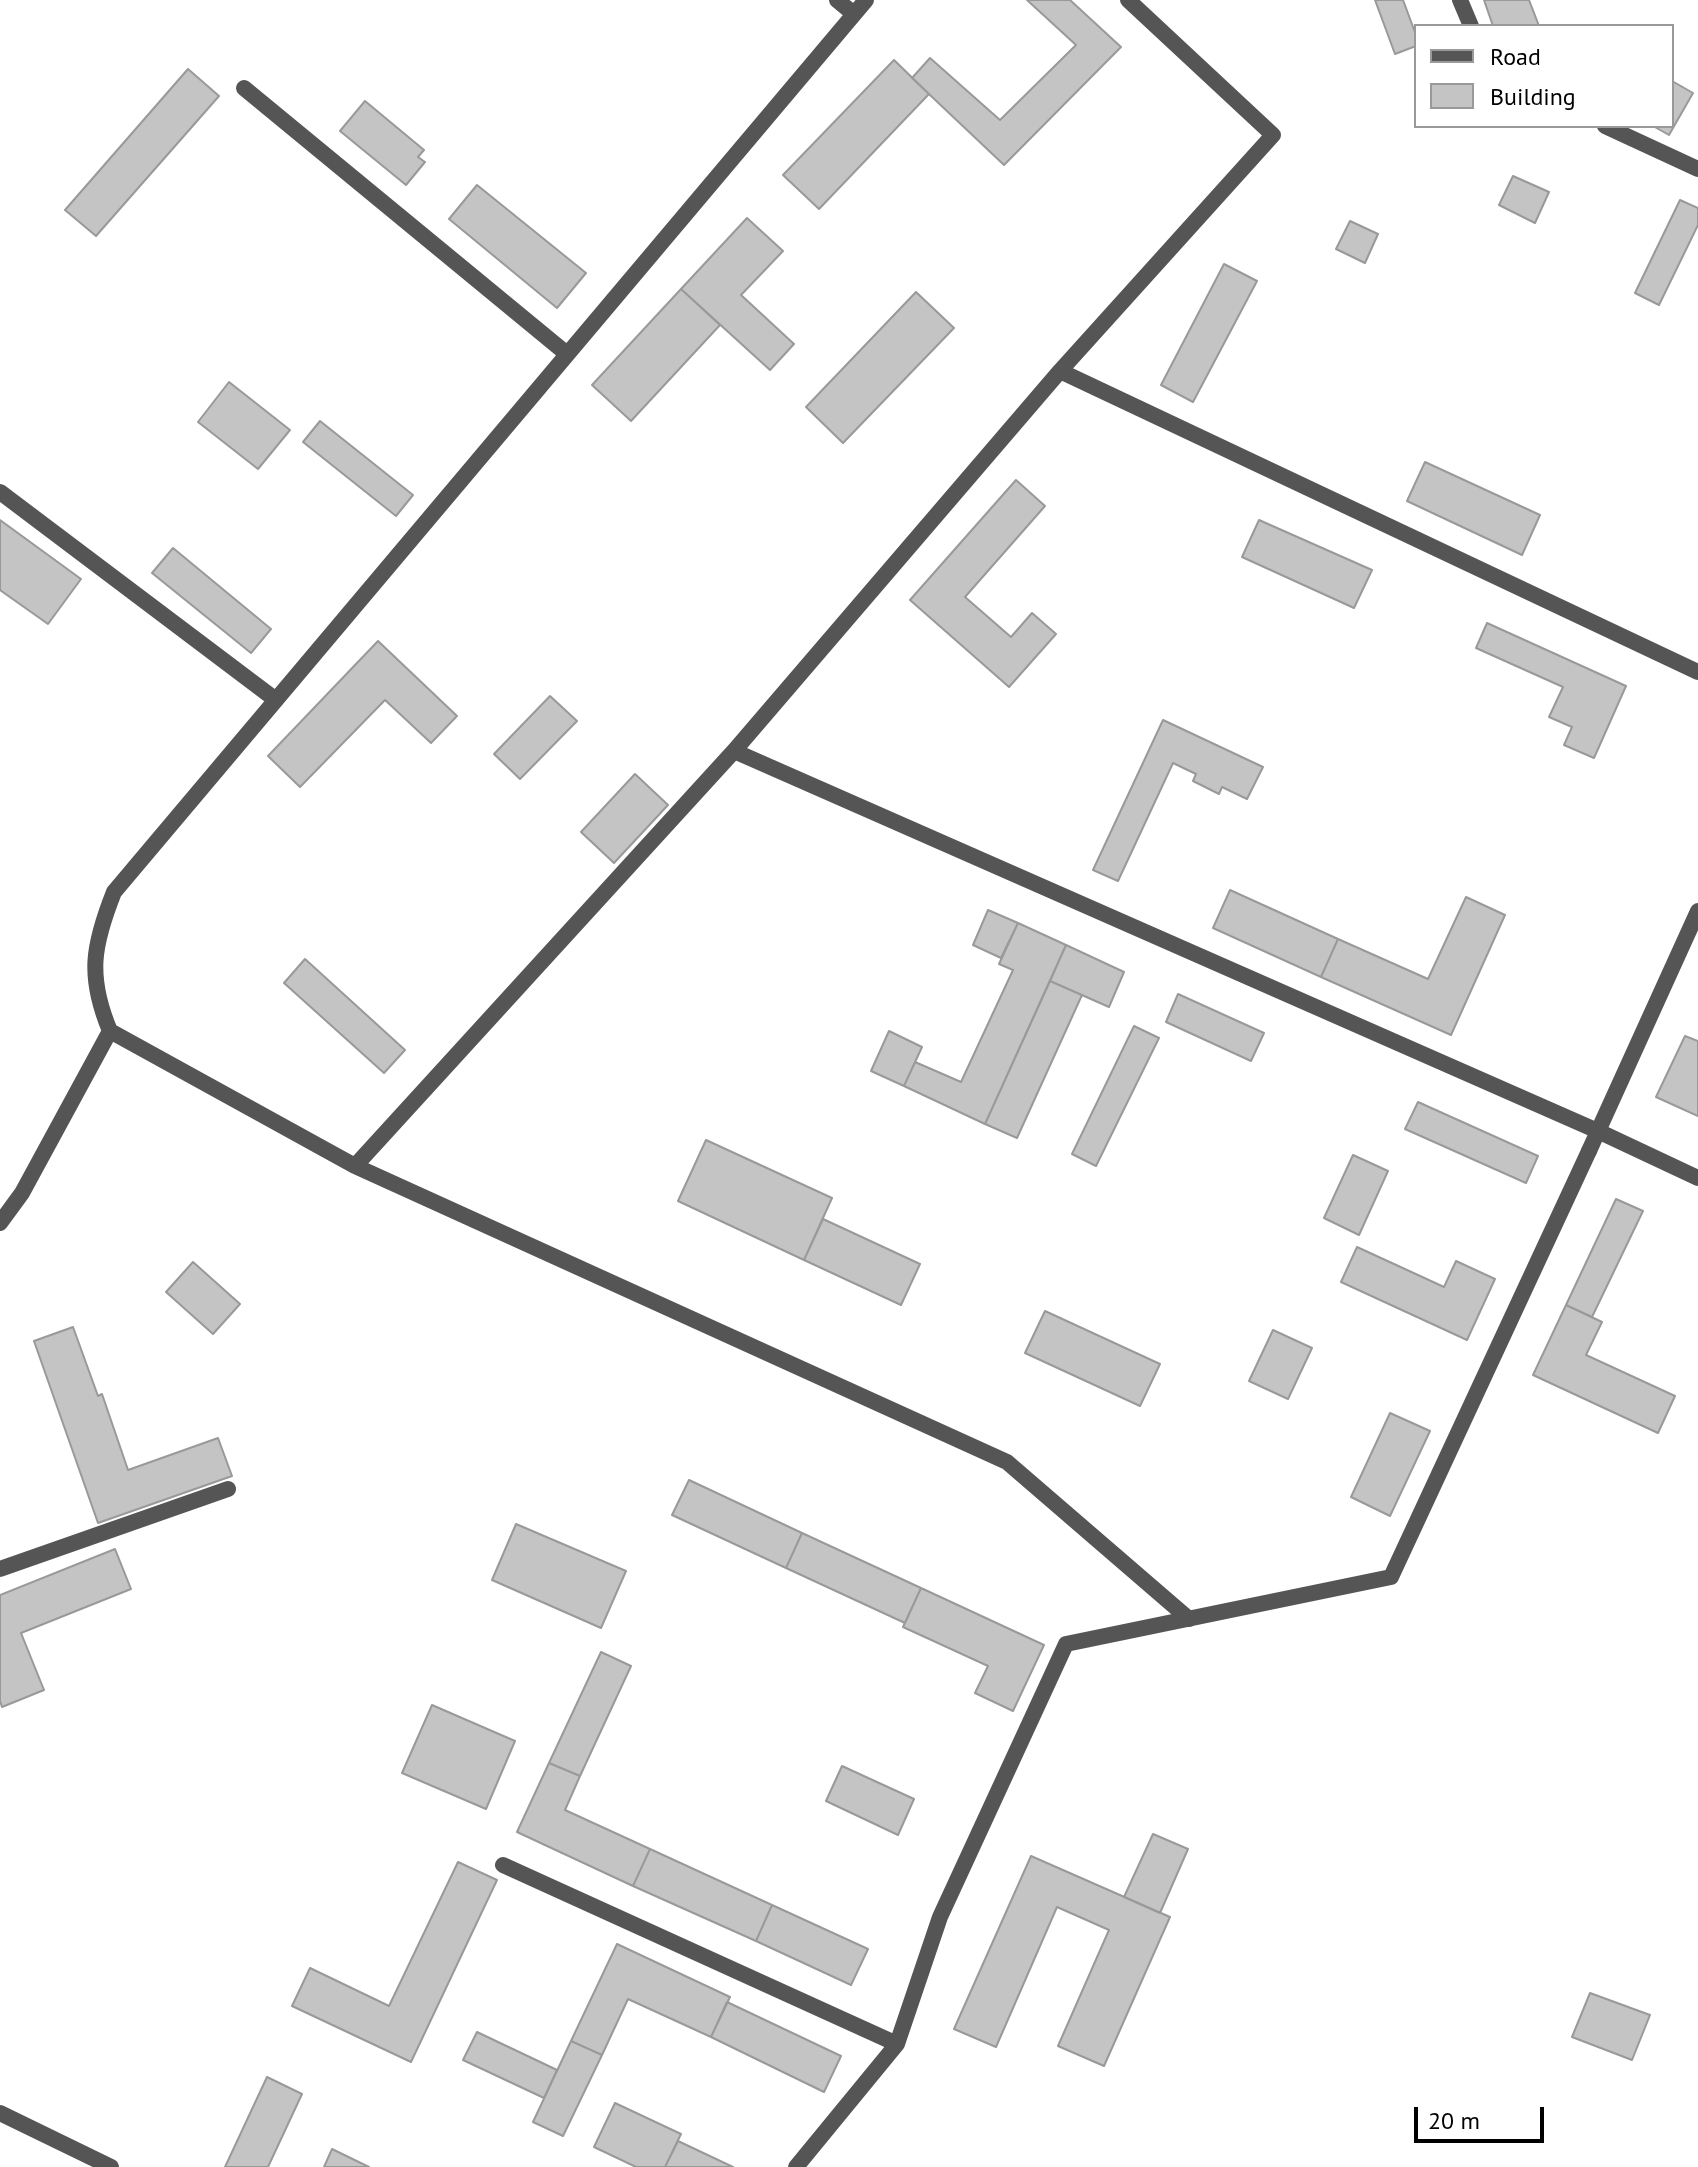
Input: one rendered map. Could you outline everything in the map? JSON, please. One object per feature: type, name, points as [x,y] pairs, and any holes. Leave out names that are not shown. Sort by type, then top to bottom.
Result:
[{"type":"street","points":[[837,0],[854,14]]},
{"type":"street","points":[[866,0],[114,892],[98,931],[94,976],[99,1005],[110,1031],[355,1166],[1007,1462],[1189,1619]]},
{"type":"street","points":[[355,1166],[734,751],[1060,371],[1273,135],[1128,0]]},
{"type":"street","points":[[1460,0],[1470,24]]},
{"type":"street","points":[[244,88],[567,354]]},
{"type":"street","points":[[1609,128],[1698,169]]},
{"type":"street","points":[[1060,371],[1698,672]]},
{"type":"street","points":[[0,492],[276,700]]},
{"type":"street","points":[[734,751],[1698,1178]]},
{"type":"street","points":[[796,2167],[897,2044],[940,1917],[1066,1644],[1391,1577],[1600,1132],[1698,911]]},
{"type":"street","points":[[0,1223],[22,1193],[110,1031]]},
{"type":"street","points":[[0,1569],[228,1489]]},
{"type":"street","points":[[503,1865],[897,2044]]},
{"type":"street","points":[[0,2113],[111,2167]]},
{"type":"building","points":[[1027,0],[1070,0],[1121,47],[1004,165],[912,78],[930,58],[1000,120],[1076,45]]},
{"type":"building","points":[[1375,0],[1403,0],[1414,30],[1414,47],[1395,54]]},
{"type":"building","points":[[1484,0],[1529,0],[1538,24],[1492,24]]},
{"type":"building","points":[[894,60],[929,94],[819,209],[783,175]]},
{"type":"building","points":[[188,69],[219,96],[96,236],[65,210]]},
{"type":"building","points":[[1674,82],[1693,93],[1674,126]]},
{"type":"building","points":[[365,101],[424,150],[418,157],[425,162],[406,185],[340,131]]},
{"type":"building","points":[[1657,128],[1673,128],[1669,135]]},
{"type":"building","points":[[1513,176],[1549,192],[1535,223],[1499,205]]},
{"type":"building","points":[[477,185],[586,273],[557,308],[449,219]]},
{"type":"building","points":[[1680,200],[1698,208],[1698,225],[1659,305],[1635,293]]},
{"type":"building","points":[[747,218],[783,251],[741,295],[794,344],[770,370],[681,289]]},
{"type":"building","points":[[1350,221],[1378,234],[1365,263],[1336,249]]},
{"type":"building","points":[[1224,264],[1257,281],[1193,402],[1161,385]]},
{"type":"building","points":[[681,289],[720,325],[631,421],[592,385]]},
{"type":"building","points":[[916,292],[954,328],[843,443],[806,407]]},
{"type":"building","points":[[229,382],[290,430],[258,469],[198,422]]},
{"type":"building","points":[[320,421],[413,495],[396,516],[303,442]]},
{"type":"building","points":[[1425,462],[1540,515],[1522,555],[1407,501]]},
{"type":"building","points":[[1016,480],[1045,506],[965,597],[1011,637],[1032,613],[1056,634],[1009,687],[910,600]]},
{"type":"building","points":[[0,520],[81,579],[48,624],[0,590]]},
{"type":"building","points":[[1259,520],[1372,570],[1354,608],[1242,557]]},
{"type":"building","points":[[173,548],[271,629],[251,653],[152,573]]},
{"type":"building","points":[[1487,623],[1626,686],[1594,758],[1564,745],[1572,727],[1549,717],[1563,687],[1476,648]]},
{"type":"building","points":[[378,641],[457,716],[431,743],[385,700],[300,787],[268,756]]},
{"type":"building","points":[[550,696],[577,721],[520,779],[494,754]]},
{"type":"building","points":[[1163,720],[1263,767],[1247,799],[1222,787],[1219,794],[1193,781],[1196,774],[1173,763],[1118,881],[1093,870]]},
{"type":"building","points":[[635,774],[668,805],[614,863],[581,832]]},
{"type":"building","points":[[1230,890],[1338,939],[1321,977],[1213,928]]},
{"type":"building","points":[[1466,897],[1505,915],[1451,1035],[1321,977],[1338,939],[1428,979]]},
{"type":"building","points":[[988,910],[1018,923],[1001,958],[973,945]]},
{"type":"building","points":[[1018,923],[1066,945],[985,1124],[904,1086],[915,1062],[961,1082],[1013,970],[999,964]]},
{"type":"building","points":[[1066,945],[1124,972],[1109,1007],[1050,981]]},
{"type":"building","points":[[305,959],[405,1050],[384,1073],[284,983]]},
{"type":"building","points":[[1050,981],[1082,995],[1017,1138],[985,1124]]},
{"type":"building","points":[[1178,994],[1264,1033],[1251,1061],[1166,1022]]},
{"type":"building","points":[[1134,1026],[1159,1038],[1096,1166],[1072,1154]]},
{"type":"building","points":[[889,1031],[922,1047],[904,1086],[871,1071]]},
{"type":"building","points":[[1685,1036],[1698,1041],[1698,1116],[1656,1097]]},
{"type":"building","points":[[1418,1102],[1538,1156],[1526,1183],[1405,1129]]},
{"type":"building","points":[[706,1140],[832,1198],[804,1260],[678,1201]]},
{"type":"building","points":[[1353,1155],[1388,1171],[1359,1235],[1324,1218]]},
{"type":"building","points":[[1616,1199],[1643,1211],[1592,1317],[1566,1305]]},
{"type":"building","points":[[823,1219],[920,1264],[901,1305],[804,1260]]},
{"type":"building","points":[[1357,1247],[1444,1287],[1456,1261],[1495,1279],[1467,1340],[1341,1282]]},
{"type":"building","points":[[193,1262],[240,1304],[213,1334],[166,1292]]},
{"type":"building","points":[[1566,1305],[1602,1322],[1586,1355],[1675,1396],[1658,1433],[1533,1375]]},
{"type":"building","points":[[1045,1311],[1160,1364],[1140,1406],[1025,1353]]},
{"type":"building","points":[[73,1327],[98,1396],[102,1394],[128,1470],[218,1438],[232,1476],[98,1523],[34,1341]]},
{"type":"building","points":[[1273,1330],[1312,1348],[1288,1399],[1249,1381]]},
{"type":"building","points":[[1390,1413],[1430,1431],[1390,1516],[1351,1497]]},
{"type":"building","points":[[689,1480],[802,1533],[786,1568],[672,1515]]},
{"type":"building","points":[[516,1524],[626,1571],[601,1628],[492,1580]]},
{"type":"building","points":[[802,1533],[921,1588],[905,1623],[786,1568]]},
{"type":"building","points":[[115,1549],[131,1589],[21,1633],[44,1690],[2,1707],[0,1595]]},
{"type":"building","points":[[921,1588],[1044,1645],[1013,1711],[975,1693],[988,1666],[903,1627]]},
{"type":"building","points":[[601,1652],[631,1666],[580,1776],[549,1763]]},
{"type":"building","points":[[432,1705],[515,1741],[486,1809],[402,1773]]},
{"type":"building","points":[[549,1763],[580,1776],[565,1810],[650,1849],[633,1886],[517,1832]]},
{"type":"building","points":[[842,1766],[914,1799],[898,1835],[826,1801]]},
{"type":"building","points":[[1153,1834],[1188,1849],[1160,1913],[1124,1897]]},
{"type":"building","points":[[650,1849],[772,1905],[756,1941],[633,1886]]},
{"type":"building","points":[[1031,1856],[1170,1917],[1104,2066],[1058,2046],[1109,1930],[1057,1907],[996,2047],[954,2029]]},
{"type":"building","points":[[458,1862],[497,1880],[411,2062],[292,2006],[310,1968],[389,2006]]},
{"type":"building","points":[[772,1905],[868,1949],[851,1985],[756,1941]]},
{"type":"building","points":[[617,1944],[730,1997],[711,2037],[628,1999],[602,2055],[571,2041]]},
{"type":"building","points":[[1590,1993],[1650,2015],[1632,2060],[1572,2037]]},
{"type":"building","points":[[727,2002],[841,2056],[824,2092],[711,2037]]},
{"type":"building","points":[[477,2032],[557,2070],[544,2098],[463,2060]]},
{"type":"building","points":[[571,2041],[602,2055],[563,2136],[533,2122]]},
{"type":"building","points":[[267,2077],[302,2094],[268,2167],[225,2167]]},
{"type":"building","points":[[615,2103],[681,2134],[665,2167],[636,2167],[594,2147]]},
{"type":"building","points":[[678,2141],[733,2167],[665,2167]]},
{"type":"building","points":[[332,2149],[369,2167],[324,2167]]}]
